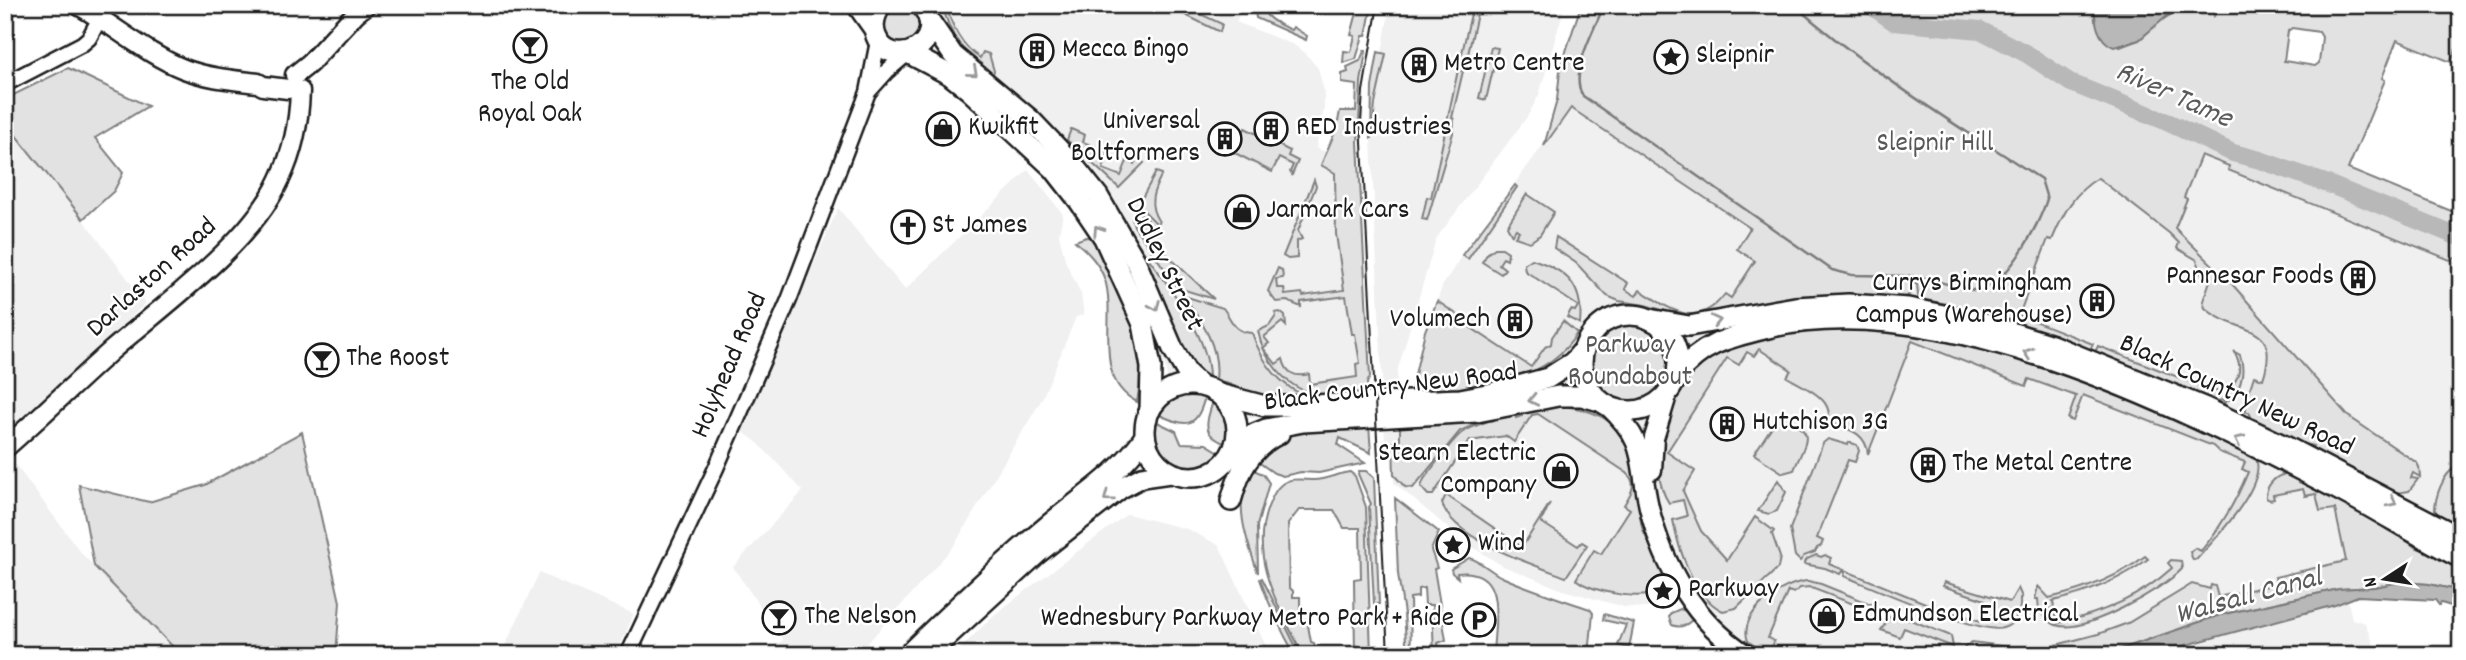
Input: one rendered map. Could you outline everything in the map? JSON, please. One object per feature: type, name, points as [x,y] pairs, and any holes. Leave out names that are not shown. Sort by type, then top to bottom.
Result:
[{"type":"highway","points":[[857,5],[876,35]]},
{"type":"highway","points":[[876,35],[876,15],[882,5]]},
{"type":"highway","points":[[908,53],[924,43],[930,30],[926,11]]},
{"type":"highway","name":"Dudley Street","points":[[926,11],[953,55],[1031,120],[1098,196],[1136,262],[1173,349],[1187,373],[1210,389]]},
{"type":"highway","name":"Dudley Street","points":[[876,35],[891,51],[908,53],[950,75],[969,90],[1054,169],[1079,201],[1104,238],[1143,324],[1151,367],[1147,421]]},
{"type":"highway","name":"Black Country New Road","points":[[1649,319],[1689,326],[1795,307],[1849,304],[1908,308],[1979,322],[2052,345],[2206,408],[2461,538]]},
{"type":"highway","points":[[1628,315],[1649,319],[1666,332],[1674,346],[1677,362],[1672,383],[1655,403],[1639,410],[1621,410],[1604,403],[1589,388],[1582,365],[1584,349],[1589,338],[1608,320],[1628,315]]},
{"type":"highway","name":"Black Country New Road","points":[[1672,383],[1695,355],[1720,341],[1804,321],[1871,320],[1913,324],[1972,336],[2080,371],[2209,426],[2342,492],[2461,558]]},
{"type":"highway","name":"Black Country New Road","points":[[1210,389],[1265,406],[1288,407],[1460,399],[1518,388],[1548,378],[1573,362],[1584,349]]},
{"type":"highway","points":[[907,655],[1002,564],[1116,471],[1135,451],[1156,400],[1171,389],[1182,385],[1210,389],[1232,408],[1237,421],[1239,457],[1231,501]]},
{"type":"highway","name":"Black Country New Road","points":[[1239,457],[1249,436],[1265,429],[1303,422],[1477,412],[1558,396],[1582,396],[1604,403]]},
{"type":"highway","points":[[1147,421],[1151,455],[1170,473],[1184,477],[1208,475],[1239,457]]},
{"type":"highway","points":[[927,655],[1038,553],[1121,488],[1142,477],[1170,473]]},
{"type":"main road","points":[[78,5],[182,68],[204,76],[294,85]]},
{"type":"main road","name":"Darlaston Road","points":[[5,448],[193,282],[250,225],[280,181],[291,151],[299,116],[294,85],[324,47],[366,5]]},
{"type":"main road","points":[[1672,383],[1654,438],[1652,455],[1652,474],[1659,516],[1677,561],[1692,587],[1746,654]]},
{"type":"main road","points":[[1604,403],[1623,420],[1638,444],[1657,536],[1684,593],[1718,635],[1746,654]]},
{"type":"street","points":[[5,84],[82,44],[89,38],[100,18]]},
{"type":"street","name":"Holyhead Road","points":[[628,655],[754,384],[792,291],[868,92],[876,35]]},
{"type":"street","name":"Holyhead Road","points":[[868,92],[908,53]]},
{"type":"shaded area","points":[[922,5],[1244,5],[1236,22],[1294,45],[1304,52],[1318,68],[1324,91],[1324,109],[1316,148],[1341,158],[1368,410],[1236,420],[1227,402],[1211,389],[1192,384],[1171,389],[1156,336],[1136,284],[1078,184],[1025,127],[924,43]]},
{"type":"shaded area","points":[[1390,5],[1565,5],[1539,95],[1527,117],[1436,239],[1397,372],[1398,392],[1411,392],[1425,331],[1443,285],[1571,107],[1619,139],[1909,284],[1917,284],[1917,290],[2048,238],[2052,239],[2063,212],[2082,188],[2098,178],[2201,155],[2461,257],[2461,601],[2404,589],[2347,597],[2352,619],[2365,623],[2378,655],[1747,655],[1684,594],[1661,605],[1645,608],[1624,607],[1563,590],[1503,566],[1469,545],[1394,483],[1393,466],[1400,442],[1385,443],[1371,138],[1386,54],[1382,53]]},
{"type":"shaded area","points":[[2094,5],[2197,5],[2173,11],[2139,40],[2114,47],[2100,35]]},
{"type":"shaded area","points":[[5,122],[57,185],[146,303],[5,435]]},
{"type":"shaded area","points":[[1028,170],[1063,214],[1059,234],[1066,263],[1081,294],[1084,315],[1076,317],[1042,399],[953,547],[857,655],[762,655],[783,640],[733,567],[803,491],[759,444],[742,431],[838,208],[905,290]]},
{"type":"shaded area","points":[[12,460],[82,554],[181,655],[5,655],[5,467]]},
{"type":"shaded area","points":[[1127,514],[1187,529],[1219,545],[1270,655],[954,655],[994,615]]},
{"type":"shaded area","points":[[539,573],[634,614],[616,655],[501,655]]},
{"type":"shaded area","points":[[2400,582],[2429,584],[2461,591],[2461,609],[2441,603],[2439,605],[2435,600],[2358,596],[2335,605],[2149,655],[2104,655],[2220,615],[2339,589],[2375,587]]},
{"type":"green space","points":[[943,5],[946,5],[954,28],[968,48],[980,58],[983,52],[989,54],[994,71],[992,76],[974,61],[954,37]]},
{"type":"green space","points":[[1165,5],[1181,5],[1222,24],[1220,32]]},
{"type":"green space","points":[[1254,5],[1262,5],[1269,17],[1291,30],[1293,27],[1307,36],[1306,40],[1256,18]]},
{"type":"green space","points":[[1359,5],[1372,5],[1366,36],[1363,36],[1356,59],[1343,63],[1344,51],[1351,52],[1355,36],[1351,35]]},
{"type":"green space","points":[[1473,5],[1479,5],[1465,68],[1459,66]]},
{"type":"green space","name":"Sleipnir Hill","points":[[1581,5],[2094,5],[2095,21],[2120,47],[2139,40],[2157,23],[2180,9],[2181,5],[2211,5],[2214,16],[2222,5],[2416,5],[2461,14],[2461,51],[2456,49],[2451,62],[2397,40],[2382,78],[2385,80],[2348,169],[2461,215],[2461,261],[2454,258],[2450,260],[2228,170],[2229,166],[2201,155],[2175,228],[2232,284],[2348,416],[2417,463],[2420,477],[2413,473],[2411,478],[2418,479],[2409,491],[2396,493],[2311,450],[2313,446],[2309,445],[2307,448],[2253,421],[2249,412],[2246,412],[2246,401],[2254,376],[2263,379],[2268,360],[2267,347],[2262,338],[2217,317],[2205,308],[2203,301],[2211,278],[2202,274],[2197,260],[2177,248],[2179,243],[2169,233],[2098,178],[2075,197],[2052,240],[2048,239],[2019,315],[2093,344],[2090,350],[1963,307],[1920,299],[1917,284],[1910,284],[1910,294],[1902,299],[1795,297],[1695,315],[1676,314],[1607,296],[1576,263],[1554,248],[1556,237],[1628,283],[1625,289],[1636,296],[1640,290],[1673,309],[1694,314],[1704,312],[1715,305],[1725,294],[1731,298],[1755,261],[1737,249],[1750,228],[1571,108],[1544,146],[1557,100],[1560,70]],"holes":[[[2292,28],[2319,32],[2322,37],[2319,63],[2315,66],[2284,61],[2288,31]]]},
{"type":"green space","points":[[902,8],[915,13],[920,26],[915,39],[902,44],[889,39],[884,26],[889,13]]},
{"type":"green space","points":[[1491,47],[1498,48],[1486,100],[1479,98]]},
{"type":"green space","points":[[1366,51],[1361,82],[1358,142],[1370,377],[1367,383],[1368,394],[1330,395],[1307,392],[1279,372],[1264,349],[1276,364],[1283,359],[1286,368],[1292,373],[1309,374],[1310,384],[1357,377],[1356,364],[1360,363],[1346,296],[1301,302],[1301,307],[1287,301],[1276,302],[1268,291],[1278,268],[1282,270],[1283,278],[1276,279],[1277,288],[1284,288],[1285,295],[1302,293],[1303,296],[1344,290],[1336,234],[1335,173],[1321,165],[1337,127],[1340,111],[1356,111],[1357,85],[1342,83],[1342,74],[1348,72],[1347,67],[1360,61]]},
{"type":"green space","points":[[1378,52],[1386,54],[1371,138],[1372,87]]},
{"type":"green space","points":[[68,68],[148,106],[95,138],[123,173],[114,191],[83,219],[5,122],[5,99]]},
{"type":"green space","points":[[1458,70],[1463,71],[1452,118],[1453,133],[1427,220],[1422,219],[1427,197],[1431,198]]},
{"type":"green space","points":[[1245,128],[1290,151],[1288,156],[1298,161],[1292,175],[1290,172],[1293,165],[1279,158],[1272,172],[1233,152]]},
{"type":"green space","points":[[1071,129],[1085,135],[1083,142],[1109,152],[1103,169],[1121,176],[1127,161],[1134,164],[1137,158],[1144,163],[1119,188],[1067,140]]},
{"type":"green space","points":[[1156,172],[1162,174],[1152,203],[1159,222],[1157,224],[1138,205]]},
{"type":"green space","points":[[1314,180],[1316,186],[1298,231],[1302,239],[1297,241],[1297,258],[1288,259],[1283,256]]},
{"type":"green space","points":[[1515,185],[1517,187],[1468,259],[1462,255]]},
{"type":"green space","points":[[1527,194],[1554,212],[1540,235],[1530,242],[1515,237],[1519,231],[1516,229],[1512,235],[1507,226]]},
{"type":"green space","points":[[1136,209],[1153,226],[1147,236],[1214,299],[1178,288],[1134,226],[1132,218]]},
{"type":"green space","points":[[1132,235],[1191,321],[1206,358],[1209,376],[1197,369],[1190,360],[1129,238]]},
{"type":"green space","points":[[1086,237],[1094,238],[1130,317],[1139,358],[1137,402],[1123,392],[1114,379],[1108,347],[1109,312],[1105,280],[1093,258],[1075,241]]},
{"type":"green space","points":[[1495,248],[1508,252],[1507,260],[1503,258],[1499,264],[1505,269],[1501,274],[1482,262]]},
{"type":"green space","points":[[1532,259],[1563,274],[1576,289],[1579,299],[1580,324],[1567,317],[1571,310],[1575,311],[1578,306],[1525,271],[1524,264]]},
{"type":"green space","points":[[1184,296],[1223,308],[1237,328],[1252,333],[1267,365],[1274,373],[1290,388],[1311,399],[1272,398],[1216,379],[1215,356],[1208,335]]},
{"type":"green space","points":[[1437,301],[1471,324],[1470,327],[1531,367],[1545,347],[1551,344],[1552,337],[1563,321],[1577,333],[1563,351],[1545,365],[1525,375],[1480,386],[1411,392],[1425,331]]},
{"type":"green space","points":[[1280,312],[1285,316],[1286,326],[1282,322],[1264,337],[1269,343],[1263,348],[1258,331],[1269,326],[1276,316],[1275,313]]},
{"type":"green space","name":"Parkway Roundabout","points":[[1630,324],[1645,327],[1662,341],[1669,363],[1666,378],[1652,395],[1630,402],[1615,399],[1598,385],[1591,363],[1594,348],[1608,331]]},
{"type":"green space","points":[[1833,327],[1942,336],[2076,375],[2255,456],[2258,467],[2255,481],[2227,525],[2197,559],[2193,560],[2190,552],[2195,548],[2201,551],[2215,533],[2248,472],[2242,469],[2245,462],[2219,452],[2213,446],[2083,395],[2073,421],[2068,419],[2076,396],[2029,379],[2026,386],[1912,341],[1868,454],[1859,436],[1828,422],[1827,406],[1816,394],[1787,377],[1791,370],[1759,349],[1754,356],[1747,352],[1739,365],[1727,358],[1667,452],[1695,471],[1683,491],[1701,531],[1727,560],[1755,517],[1774,531],[1772,534],[1780,557],[1778,568],[1736,608],[1723,611],[1704,595],[1683,558],[1673,520],[1687,516],[1683,500],[1669,503],[1662,488],[1659,457],[1667,414],[1693,372],[1709,358],[1727,348],[1747,340]]},
{"type":"green space","points":[[2098,346],[2214,391],[2228,388],[2237,378],[2239,365],[2233,351],[2240,355],[2242,362],[2241,382],[2230,399],[2224,403],[2223,400],[2213,402],[2095,352]]},
{"type":"green space","points":[[1189,393],[1205,396],[1194,420],[1182,423],[1157,414],[1168,401]]},
{"type":"green space","points":[[1213,401],[1226,421],[1226,444],[1209,432],[1207,422]]},
{"type":"green space","points":[[1552,405],[1572,407],[1604,418],[1615,426],[1624,438],[1635,469],[1642,527],[1666,579],[1666,587],[1659,592],[1636,596],[1621,595],[1594,589],[1576,579],[1594,550],[1601,554],[1630,509],[1624,505],[1633,485],[1627,473],[1538,414],[1532,415],[1514,442],[1506,436],[1469,441],[1433,495],[1428,495],[1421,487],[1443,454],[1463,432],[1503,416],[1515,413],[1516,418],[1522,416],[1521,412]]},
{"type":"green space","points":[[1778,417],[1799,427],[1806,436],[1794,470],[1783,473],[1754,454]]},
{"type":"green space","points":[[1489,418],[1460,431],[1413,488],[1405,487],[1394,475],[1393,442],[1400,442],[1400,423]]},
{"type":"green space","points":[[1155,421],[1176,431],[1181,443],[1206,444],[1221,453],[1199,467],[1175,464],[1158,447],[1154,435]]},
{"type":"green space","points":[[1369,425],[1371,453],[1340,438],[1338,445],[1365,463],[1319,473],[1301,472],[1283,476],[1254,459],[1286,435],[1300,431]]},
{"type":"green space","points":[[302,432],[340,602],[336,655],[181,655],[94,566],[79,485],[149,502],[205,485]]},
{"type":"green space","points":[[1828,439],[1857,445],[1859,451],[1855,462],[1848,460],[1817,538],[1823,541],[1821,546],[1800,561],[1795,556],[1790,529],[1823,443]]},
{"type":"green space","points":[[1249,468],[1263,474],[1269,483],[1257,526],[1258,573],[1243,521],[1242,495]]},
{"type":"green space","points":[[2455,468],[2461,469],[2461,528],[2439,516],[2435,510],[2440,486]]},
{"type":"green space","points":[[1359,471],[1366,471],[1374,478],[1379,604],[1374,604],[1371,504]]},
{"type":"green space","points":[[1350,472],[1355,476],[1366,507],[1371,655],[1355,655],[1354,579],[1361,578],[1360,528],[1344,528],[1334,510],[1299,510],[1288,524],[1289,587],[1293,591],[1293,597],[1300,597],[1300,619],[1307,620],[1311,642],[1314,643],[1317,655],[1303,655],[1269,583],[1264,565],[1263,527],[1268,507],[1277,489],[1286,482],[1318,480]]},
{"type":"green space","points":[[2282,475],[2291,475],[2395,531],[2415,547],[2461,564],[2461,591],[2429,584],[2400,582],[2375,587],[2339,589],[2220,615],[2104,655],[2046,655],[2056,645],[2128,623],[2192,584],[2210,589],[2211,585],[2215,586],[2218,597],[2276,584],[2275,577],[2346,561],[2335,509],[2320,511],[2316,494],[2305,496],[2303,489],[2273,495],[2274,499],[2270,500],[2266,498],[2270,484]]},
{"type":"green space","points":[[1778,480],[1786,492],[1777,511],[1769,514],[1758,511]]},
{"type":"green space","points":[[1446,495],[1522,547],[1550,503],[1541,522],[1578,546],[1582,542],[1587,545],[1566,577],[1515,558],[1477,539],[1449,516],[1442,503]]},
{"type":"green space","points":[[1395,498],[1439,532],[1431,550],[1437,568],[1434,569],[1446,640],[1438,643],[1440,655],[1434,655],[1432,605],[1425,605],[1424,588],[1418,589],[1418,597],[1410,598],[1411,655],[1407,655],[1398,574]]},
{"type":"green space","points":[[1825,555],[1831,558],[1829,564],[1940,609],[1981,621],[1985,600],[1943,586],[1944,582],[2010,602],[2018,588],[2022,597],[2019,612],[2012,623],[2003,628],[1991,628],[1950,618],[1844,576],[1845,572],[1840,574],[1804,564],[1807,559]]},
{"type":"green space","points":[[2145,556],[2148,559],[2114,580],[2053,601],[2054,608],[2048,609],[2049,616],[2056,615],[2058,623],[2104,610],[2159,579],[2172,568],[2168,563],[2171,560],[2181,561],[2182,569],[2141,598],[2103,617],[2084,623],[2056,625],[2039,611],[2038,599],[2035,599],[2038,586],[2049,598],[2062,595],[2112,577]]},
{"type":"green space","points":[[1469,558],[1513,582],[1590,609],[1593,613],[1589,655],[1493,655],[1495,613],[1491,587],[1484,578],[1473,573],[1457,573],[1458,578],[1451,569]]},
{"type":"green space","points":[[1262,578],[1300,655],[1295,655],[1280,627],[1260,579]]},
{"type":"green space","points":[[1808,581],[1878,607],[1878,610],[1874,612],[1809,587],[1800,588],[1794,593],[1788,591],[1768,638],[1774,641],[1772,647],[1775,655],[1767,655],[1748,641],[1746,630],[1749,620],[1764,601],[1787,587]]},
{"type":"green space","points":[[1680,609],[1698,615],[1683,626],[1672,625],[1669,617],[1671,613]]},
{"type":"green space","points":[[1893,613],[1951,636],[1953,647],[1904,628],[1900,637],[1881,630]]},
{"type":"green space","points":[[1604,614],[1634,623],[1629,648],[1618,645],[1626,625],[1603,620]]},
{"type":"green space","points":[[1972,642],[2009,647],[2019,655],[1961,655],[1965,647]]},
{"type":"waterway","points":[[1604,5],[1581,64],[1579,87],[1583,96],[1832,270],[1852,275],[1913,276]]},
{"type":"waterway","points":[[1794,5],[1885,77],[1982,142]]},
{"type":"waterway","name":"River Tame","points":[[1870,5],[1894,22],[1980,30],[2027,54],[2071,83],[2165,121],[2233,153],[2328,184],[2461,238]]},
{"type":"waterway","points":[[1919,277],[1966,289],[1985,288],[1997,281],[2008,269],[2028,240],[2047,199],[2041,179],[1990,146]]},
{"type":"tram line","points":[[1378,5],[1363,91],[1361,123],[1388,655]]},
{"type":"place","name":"The Old Royal Oak","points":[[530,46]]},
{"type":"place","name":"Mecca Bingo","points":[[1037,51]]},
{"type":"place","name":"Sleipnir","points":[[1671,57]]},
{"type":"place","name":"Metro Centre","points":[[1419,65]]},
{"type":"place","name":"Kwikfit","points":[[943,129]]},
{"type":"place","name":"RED Industries","points":[[1271,129]]},
{"type":"place","name":"Universal Boltformers","points":[[1225,139]]},
{"type":"place","name":"Jarmark Cars","points":[[1242,212]]},
{"type":"place","name":"St James","points":[[908,227]]},
{"type":"place","name":"Pannesar Foods","points":[[2358,278]]},
{"type":"place","name":"Currys Birmingham Campus (Warehouse)","points":[[2097,301]]},
{"type":"place","name":"Volumech","points":[[1515,321]]},
{"type":"place","name":"The Roost","points":[[322,360]]},
{"type":"place","name":"Hutchison 3G","points":[[1727,424]]},
{"type":"place","name":"The Metal Centre","points":[[1928,465]]},
{"type":"place","name":"Stearn Electric Company","points":[[1561,471]]},
{"type":"place","name":"Wind","points":[[1453,545]]},
{"type":"place","name":"Parkway","points":[[1663,591]]},
{"type":"place","name":"Edmundson Electrical","points":[[1827,616]]},
{"type":"place","name":"The Nelson","points":[[779,618]]},
{"type":"place","name":"Wednesbury Parkway Metro Park + Ride","points":[[1479,620]]},
{"type":"water label","name":"Walsall Canal","points":[[2249,598]]}]
